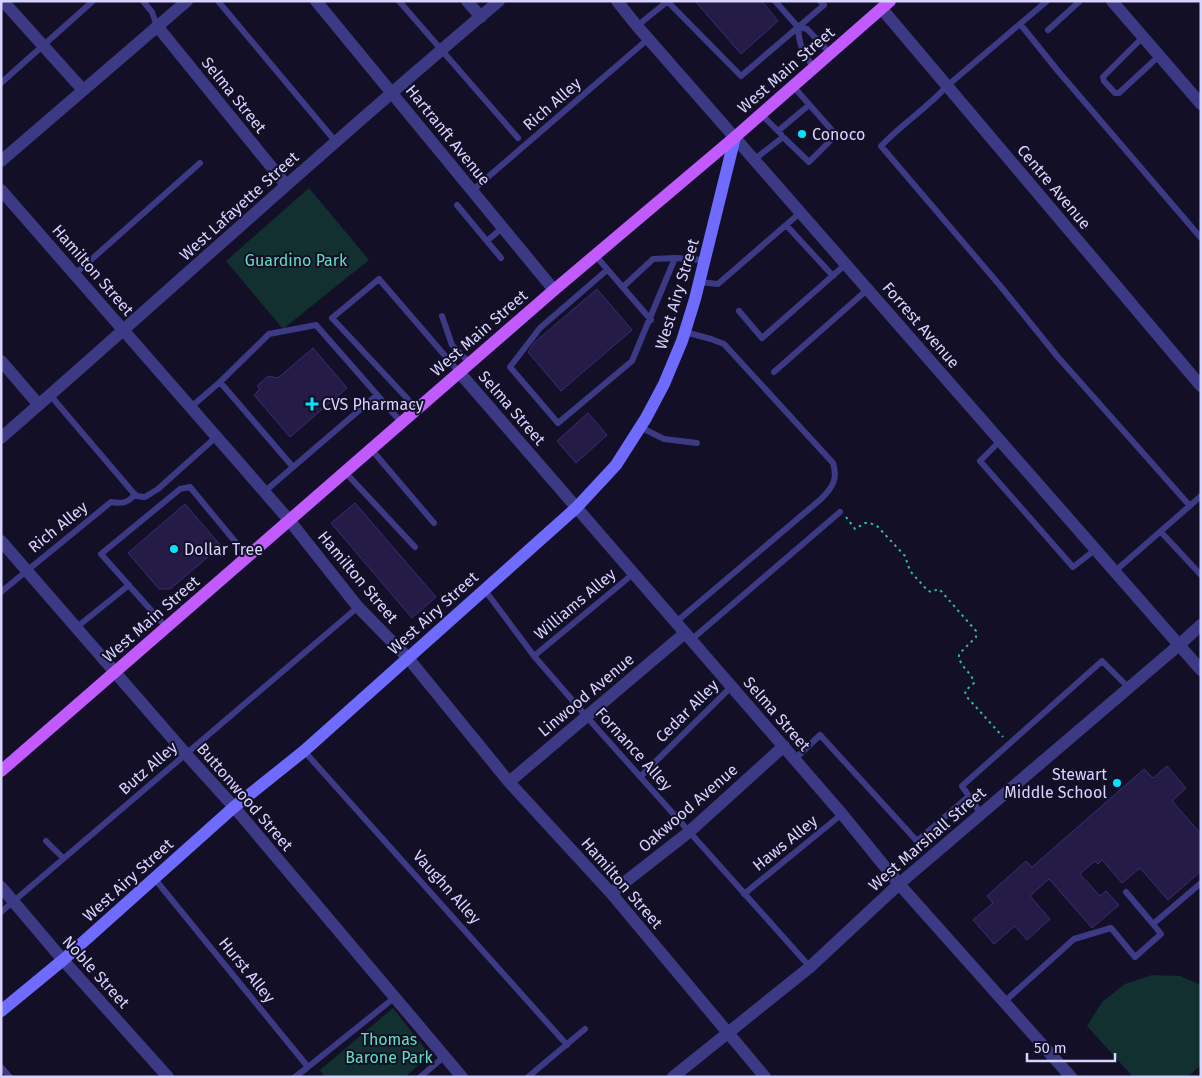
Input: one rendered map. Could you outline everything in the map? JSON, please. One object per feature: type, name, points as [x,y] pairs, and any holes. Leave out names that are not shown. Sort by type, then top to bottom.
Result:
[{"type":"main road","name":"West Main Street","points":[[1,771],[401,422],[886,5]]},
{"type":"main road","name":"West Airy Street","points":[[1,1011],[63,960],[234,807],[304,751],[576,508],[616,465],[664,384],[685,332],[705,260],[735,136]]},
{"type":"street","points":[[2,1],[83,90]]},
{"type":"street","points":[[1,162],[187,1]]},
{"type":"street","name":"Hartranft Avenue","points":[[316,1],[554,290]]},
{"type":"street","points":[[468,1],[481,17]]},
{"type":"street","name":"West Lafayette Street","points":[[1,438],[286,185],[499,1]]},
{"type":"street","name":"Forrest Avenue","points":[[617,1],[636,26],[735,136],[1201,670]]},
{"type":"street","points":[[1112,1],[1201,104]]},
{"type":"street","name":"Centre Avenue","points":[[886,5],[947,86],[1201,386]]},
{"type":"street","name":"Selma Street","points":[[157,26],[286,185]]},
{"type":"street","name":"Hamilton Street","points":[[1,190],[289,520],[358,607],[408,658],[509,782],[611,893],[765,1077]]},
{"type":"street","points":[[1,361],[39,405]]},
{"type":"street","name":"Selma Street","points":[[460,372],[633,574],[784,746],[900,884],[1071,1077]]},
{"type":"street","name":"Buttonwood Street","points":[[1,541],[234,807],[462,1077]]},
{"type":"street","name":"West Marshall Street","points":[[673,1077],[810,967],[900,884],[1201,625]]},
{"type":"street","name":"Linwood Avenue","points":[[509,782],[586,716],[688,636]]},
{"type":"street","name":"Oakwood Avenue","points":[[611,893],[689,832],[784,746]]},
{"type":"street","name":"Noble Street","points":[[1,887],[63,960],[168,1077]]},
{"type":"lane","points":[[1,82],[93,1]]},
{"type":"lane","points":[[142,1],[152,12],[157,26]]},
{"type":"lane","points":[[218,1],[336,142]]},
{"type":"lane","points":[[399,1],[441,52],[518,138]]},
{"type":"lane","points":[[774,1],[798,27],[807,29],[830,53]]},
{"type":"lane","points":[[636,26],[668,2],[740,76],[824,5],[820,1]]},
{"type":"lane","points":[[1047,1],[947,86],[881,146],[1002,288],[1057,356],[1190,506]]},
{"type":"lane","points":[[1048,30],[1080,1]]},
{"type":"lane","points":[[1021,24],[1058,71],[1201,238]]},
{"type":"lane","points":[[798,27],[798,38],[804,56],[814,67]]},
{"type":"lane","points":[[1143,38],[1103,77],[1104,81],[1115,93],[1119,92],[1159,56]]},
{"type":"lane","name":"Rich Alley","points":[[473,190],[648,39]]},
{"type":"lane","points":[[761,114],[809,162],[836,136],[793,86]]},
{"type":"lane","points":[[778,131],[809,105]]},
{"type":"lane","points":[[755,159],[783,137]]},
{"type":"lane","points":[[75,274],[200,163]]},
{"type":"lane","points":[[457,205],[502,258]]},
{"type":"lane","points":[[699,282],[718,284],[801,212]]},
{"type":"lane","points":[[787,226],[832,276]]},
{"type":"lane","points":[[487,241],[503,227]]},
{"type":"lane","points":[[595,255],[606,270],[624,286],[651,320]]},
{"type":"lane","points":[[606,270],[540,328],[510,367],[558,423],[632,361],[651,320],[675,258]]},
{"type":"lane","points":[[624,286],[653,259],[705,260]]},
{"type":"lane","points":[[739,310],[762,338],[846,264]]},
{"type":"lane","points":[[417,409],[332,318],[378,279],[460,372]]},
{"type":"lane","points":[[774,372],[868,289]]},
{"type":"lane","points":[[442,316],[452,344],[470,363]]},
{"type":"lane","points":[[191,407],[220,382],[268,334],[316,325],[401,422]]},
{"type":"lane","points":[[676,622],[822,499],[831,490],[835,480],[832,463],[734,353],[724,344],[685,332]]},
{"type":"lane","points":[[220,382],[292,467]]},
{"type":"lane","points":[[50,395],[135,494]]},
{"type":"lane","points":[[264,492],[377,395]]},
{"type":"lane","points":[[640,427],[664,439],[697,443]]},
{"type":"lane","name":"Rich Alley","points":[[1,592],[111,502],[121,504],[130,500],[135,494],[136,496],[145,497],[158,489],[216,436]]},
{"type":"lane","points":[[1000,441],[980,461],[1074,567],[1095,550]]},
{"type":"lane","points":[[371,449],[434,523]]},
{"type":"lane","points":[[345,472],[415,547]]},
{"type":"lane","points":[[166,627],[101,554],[180,489],[190,487],[247,556]]},
{"type":"lane","points":[[1114,572],[1201,496]]},
{"type":"lane","points":[[688,636],[840,512]]},
{"type":"lane","points":[[1161,532],[1201,575]]},
{"type":"lane","name":"Williams Alley","points":[[534,656],[633,574]]},
{"type":"lane","points":[[77,626],[129,585]]},
{"type":"lane","name":"Fornance Alley","points":[[484,590],[534,656],[810,967]]},
{"type":"lane","name":"Butz Alley","points":[[1,912],[358,607]]},
{"type":"lane","points":[[981,814],[962,786],[1102,661],[1128,688]]},
{"type":"lane","name":"Cedar Alley","points":[[640,777],[732,686]]},
{"type":"lane","points":[[795,759],[820,735],[916,841],[969,796]]},
{"type":"lane","name":"Vaughn Alley","points":[[304,751],[567,1045]]},
{"type":"lane","name":"Haws Alley","points":[[744,894],[842,814]]},
{"type":"lane","points":[[46,841],[63,858]]},
{"type":"lane","name":"Hurst Alley","points":[[154,878],[308,1067]]},
{"type":"lane","points":[[1153,924],[1201,883]]},
{"type":"lane","points":[[1004,1002],[1074,939],[1111,928],[1135,957],[1161,934],[1126,892]]},
{"type":"lane","points":[[295,1077],[394,998]]},
{"type":"lane","points":[[528,1077],[586,1029]]},
{"type":"lane","points":[[420,1077],[445,1056]]},
{"type":"lane","points":[[1,1067],[10,1077]]},
{"type":"path","points":[[840,512],[855,529],[865,523],[877,526],[904,556],[910,571],[928,591],[941,590],[976,631],[976,637],[958,654],[958,660],[973,679],[974,684],[965,691],[966,696],[1010,744]]},
{"type":"green space","name":"Guardino Park","points":[[309,188],[369,260],[283,329],[226,261]]},
{"type":"green space","points":[[1152,975],[1180,976],[1201,985],[1201,1065],[1188,1077],[1133,1077],[1087,1026],[1102,1002],[1125,984]]},
{"type":"green space","name":"Thomas Barone Park","points":[[393,1008],[430,1055],[405,1077],[325,1077],[320,1070]]},
{"type":"building","points":[[695,1],[762,1],[778,21],[741,54]]},
{"type":"building","points":[[597,289],[632,330],[561,391],[528,352],[535,342]]},
{"type":"building","points":[[313,348],[347,388],[290,437],[254,395],[260,389],[257,386],[268,376],[278,378]]},
{"type":"building","points":[[588,413],[607,435],[576,463],[557,441]]},
{"type":"building","points":[[355,503],[436,597],[412,618],[331,523]]},
{"type":"building","name":"Dollar Tree","points":[[185,504],[221,546],[170,589],[159,589],[128,553]]},
{"type":"building","points":[[1167,766],[1186,788],[1172,801],[1201,834],[1201,871],[1168,900],[1140,868],[1122,883],[1102,860],[1098,864],[1095,861],[1080,874],[1100,896],[1106,891],[1119,905],[1092,928],[1049,879],[1030,896],[1050,919],[1027,940],[1015,926],[994,944],[973,920],[993,903],[987,896],[1026,861],[1032,867],[1144,769],[1153,778]]},
{"type":"place","name":"Conoco","points":[[802,134]]},
{"type":"place","name":"CVS Pharmacy","points":[[312,404]]},
{"type":"place","name":"Dollar Tree","points":[[174,549]]},
{"type":"place","name":"Stewart Middle School","points":[[1117,783]]}]
